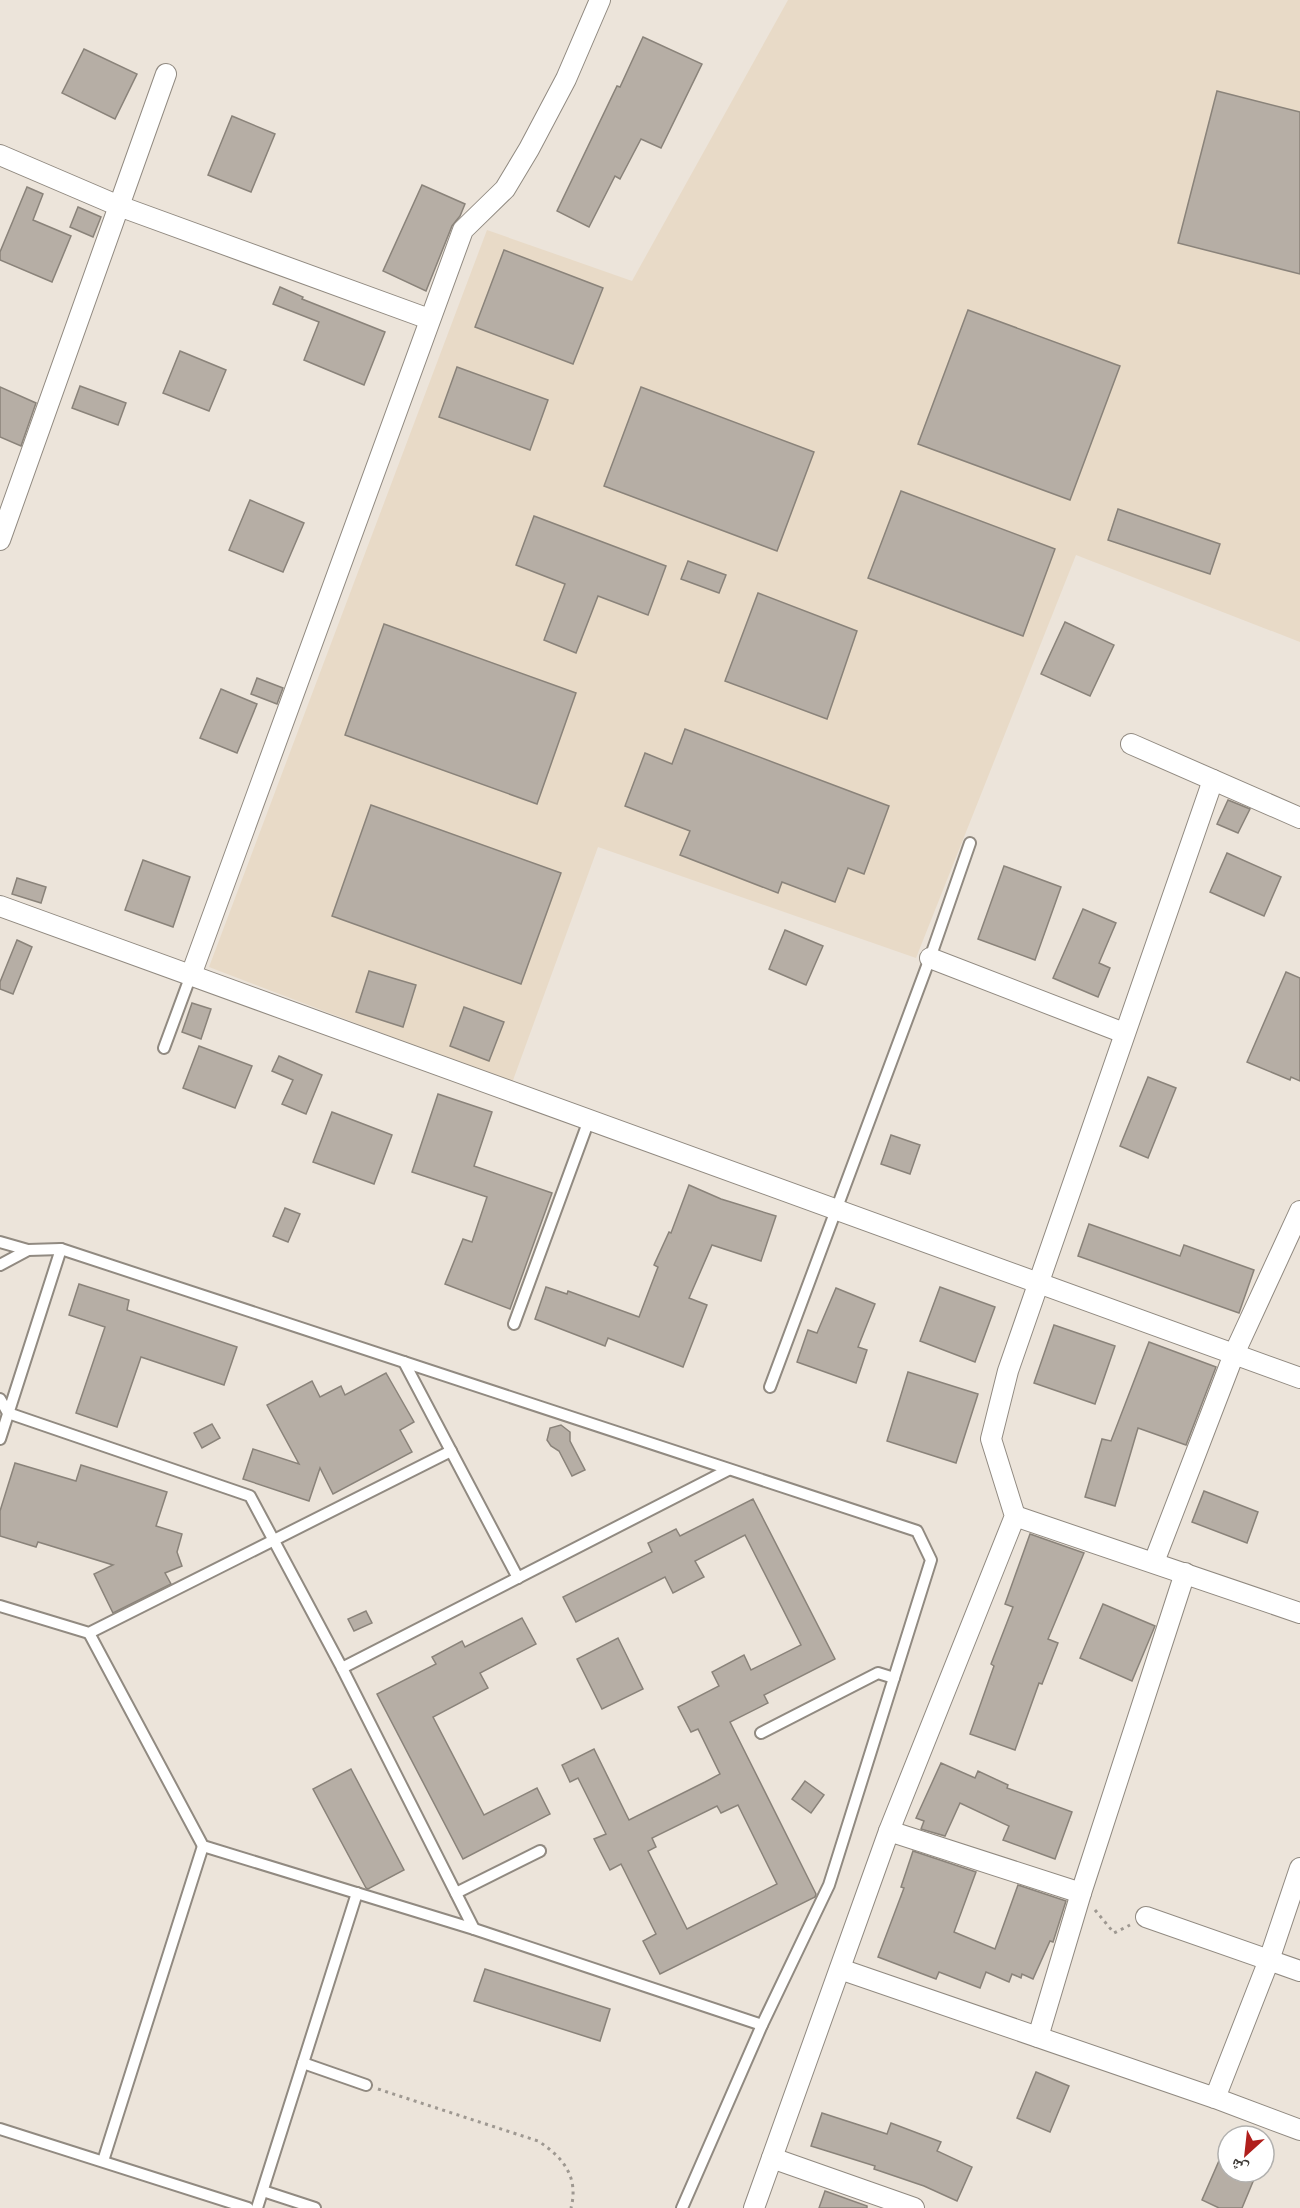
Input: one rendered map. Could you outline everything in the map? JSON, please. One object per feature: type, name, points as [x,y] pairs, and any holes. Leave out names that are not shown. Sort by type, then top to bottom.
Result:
[{"type":"street","points":[[191,975],[463,230],[505,189],[529,149],[566,79],[600,0]]},
{"type":"street","points":[[0,540],[166,74]]},
{"type":"street","points":[[0,155],[119,206],[429,319]]},
{"type":"street","points":[[1131,744],[1300,818]]},
{"type":"street","points":[[754,2208],[889,1830],[1015,1516],[991,1439],[1008,1371],[1213,780]]},
{"type":"street","points":[[0,906],[1300,1378]]},
{"type":"street","points":[[930,958],[1124,1033]]},
{"type":"street","points":[[1154,1562],[1234,1354],[1300,1211]]},
{"type":"street","points":[[1015,1516],[1300,1612]]},
{"type":"street","points":[[1038,2037],[1081,1893],[1185,1573]]},
{"type":"street","points":[[889,1830],[1081,1893]]},
{"type":"street","points":[[1215,2098],[1269,1960],[1300,1868]]},
{"type":"street","points":[[1146,1917],[1300,1971]]},
{"type":"street","points":[[840,1969],[1215,2098],[1300,2130]]},
{"type":"street","points":[[772,2158],[914,2208]]},
{"type":"lane","points":[[770,1387],[930,958],[970,843]]},
{"type":"lane","points":[[164,1048],[191,975]]},
{"type":"lane","points":[[514,1324],[589,1120]]},
{"type":"lane","points":[[0,1242],[28,1250],[61,1249],[917,1532],[931,1560],[829,1885],[762,2025],[682,2208]]},
{"type":"lane","points":[[0,1439],[61,1249]]},
{"type":"lane","points":[[0,1265],[28,1250]]},
{"type":"lane","points":[[404,1362],[518,1578]]},
{"type":"lane","points":[[0,1399],[8,1413],[250,1496],[342,1668],[474,1929]]},
{"type":"lane","points":[[89,1634],[451,1451]]},
{"type":"lane","points":[[342,1668],[728,1470]]},
{"type":"lane","points":[[0,1606],[89,1634],[203,1846],[474,1929],[762,2025]]},
{"type":"lane","points":[[761,1733],[878,1673],[894,1678]]},
{"type":"lane","points":[[103,2161],[203,1846]]},
{"type":"lane","points":[[456,1893],[540,1851]]},
{"type":"lane","points":[[257,2208],[357,1893]]},
{"type":"lane","points":[[303,2063],[366,2085]]},
{"type":"lane","points":[[0,2129],[248,2208]]},
{"type":"lane","points":[[263,2191],[315,2208]]},
{"type":"path","points":[[1081,1893],[1114,1933],[1146,1917]]},
{"type":"path","points":[[366,2085],[538,2141],[556,2152],[567,2169],[573,2186],[571,2208]]},
{"type":"shaded area","points":[[788,0],[1300,0],[1300,642],[1076,555],[916,958],[598,847],[512,1083],[209,967],[487,230],[632,281]]},
{"type":"building","points":[[643,37],[702,64],[661,148],[641,139],[620,179],[615,176],[589,227],[557,211]]},
{"type":"building","points":[[84,49],[137,74],[115,119],[62,93]]},
{"type":"building","points":[[1217,91],[1300,112],[1300,274],[1178,243]]},
{"type":"building","points":[[232,116],[275,134],[251,192],[208,175]]},
{"type":"building","points":[[422,185],[465,204],[460,216],[452,226],[426,291],[383,271]]},
{"type":"building","points":[[27,187],[43,194],[33,220],[71,236],[52,282],[0,260],[0,252]]},
{"type":"building","points":[[78,207],[101,217],[93,237],[70,227]]},
{"type":"building","points":[[504,250],[603,288],[573,364],[475,327]]},
{"type":"building","points":[[280,287],[303,297],[302,299],[385,332],[364,385],[304,360],[319,322],[273,304]]},
{"type":"building","points":[[968,310],[1120,366],[1070,500],[918,444]]},
{"type":"building","points":[[180,351],[226,370],[209,411],[163,393]]},
{"type":"building","points":[[457,367],[548,400],[530,450],[439,417]]},
{"type":"building","points":[[80,386],[126,403],[118,425],[72,408]]},
{"type":"building","points":[[0,387],[36,403],[21,446],[0,437]]},
{"type":"building","points":[[641,387],[814,452],[777,551],[604,486]]},
{"type":"building","points":[[901,491],[1055,549],[1023,636],[868,578]]},
{"type":"building","points":[[250,500],[304,523],[283,572],[229,550]]},
{"type":"building","points":[[1118,509],[1220,544],[1210,574],[1108,540]]},
{"type":"building","points":[[534,516],[666,566],[648,615],[598,596],[576,653],[544,640],[565,584],[516,565]]},
{"type":"building","points":[[688,561],[726,575],[719,593],[681,579]]},
{"type":"building","points":[[758,593],[857,631],[827,719],[725,681]]},
{"type":"building","points":[[1065,622],[1114,645],[1090,696],[1041,674]]},
{"type":"building","points":[[384,624],[576,693],[537,804],[345,735]]},
{"type":"building","points":[[257,678],[283,688],[277,704],[251,694]]},
{"type":"building","points":[[221,689],[257,704],[237,753],[200,738]]},
{"type":"building","points":[[685,729],[889,806],[864,874],[848,868],[835,902],[782,882],[778,893],[680,855],[690,831],[625,806],[645,753],[672,764]]},
{"type":"building","points":[[1228,800],[1250,809],[1238,833],[1217,824]]},
{"type":"building","points":[[371,805],[561,873],[521,984],[332,916]]},
{"type":"building","points":[[1227,853],[1281,877],[1264,916],[1210,892]]},
{"type":"building","points":[[143,860],[190,877],[173,927],[125,910]]},
{"type":"building","points":[[1004,866],[1061,887],[1035,960],[978,939]]},
{"type":"building","points":[[17,878],[46,887],[41,903],[12,894]]},
{"type":"building","points":[[1083,909],[1116,923],[1099,963],[1110,968],[1098,997],[1053,978]]},
{"type":"building","points":[[785,930],[823,946],[806,985],[769,969]]},
{"type":"building","points":[[17,940],[32,947],[13,994],[0,989],[0,982]]},
{"type":"building","points":[[369,971],[416,985],[403,1027],[356,1012]]},
{"type":"building","points":[[1286,972],[1300,978],[1300,1081],[1291,1077],[1290,1080],[1247,1062]]},
{"type":"building","points":[[192,1003],[211,1009],[201,1039],[182,1032]]},
{"type":"building","points":[[464,1007],[504,1022],[489,1061],[450,1046]]},
{"type":"building","points":[[199,1046],[252,1066],[235,1108],[183,1088]]},
{"type":"building","points":[[279,1056],[322,1075],[306,1114],[282,1104],[293,1080],[272,1071]]},
{"type":"building","points":[[1148,1077],[1176,1088],[1148,1158],[1120,1146]]},
{"type":"building","points":[[438,1094],[492,1112],[474,1166],[552,1193],[510,1309],[445,1284],[463,1239],[472,1242],[487,1197],[412,1172]]},
{"type":"building","points":[[332,1112],[392,1135],[374,1184],[313,1162]]},
{"type":"building","points":[[891,1135],[920,1145],[910,1174],[881,1164]]},
{"type":"building","points":[[689,1185],[721,1199],[776,1216],[761,1261],[712,1245],[689,1298],[707,1305],[683,1367],[608,1338],[605,1346],[535,1319],[546,1287],[567,1294],[568,1291],[639,1317],[658,1267],[654,1265],[669,1232],[671,1233]]},
{"type":"building","points":[[285,1208],[300,1214],[288,1242],[273,1236]]},
{"type":"building","points":[[1089,1224],[1180,1256],[1184,1245],[1254,1270],[1239,1313],[1078,1256]]},
{"type":"building","points":[[79,1284],[129,1300],[127,1310],[237,1347],[224,1385],[141,1357],[117,1427],[76,1413],[105,1327],[69,1315]]},
{"type":"building","points":[[940,1287],[995,1307],[975,1362],[920,1341]]},
{"type":"building","points":[[836,1288],[875,1304],[858,1347],[867,1350],[856,1383],[797,1362],[808,1330],[817,1333]]},
{"type":"building","points":[[1054,1325],[1115,1346],[1095,1404],[1034,1383]]},
{"type":"building","points":[[1149,1342],[1216,1367],[1186,1445],[1138,1428],[1115,1506],[1085,1497],[1102,1439],[1111,1441]]},
{"type":"building","points":[[908,1372],[978,1394],[956,1463],[887,1441]]},
{"type":"building","points":[[386,1373],[414,1422],[400,1430],[412,1452],[333,1494],[320,1468],[309,1501],[243,1479],[253,1449],[299,1464],[267,1405],[312,1381],[320,1397],[341,1386],[345,1395]]},
{"type":"building","points":[[212,1424],[220,1438],[202,1448],[194,1433]]},
{"type":"building","points":[[561,1425],[570,1432],[570,1441],[585,1470],[572,1476],[559,1451],[547,1440],[550,1428]]},
{"type":"building","points":[[15,1463],[76,1481],[81,1465],[167,1492],[156,1526],[182,1534],[177,1552],[182,1566],[165,1573],[171,1584],[113,1613],[94,1574],[113,1565],[38,1542],[36,1547],[0,1536],[0,1511]]},
{"type":"building","points":[[1204,1491],[1258,1512],[1247,1543],[1192,1522]]},
{"type":"building","points":[[753,1499],[835,1659],[764,1695],[768,1703],[730,1722],[816,1894],[815,1897],[660,1974],[643,1941],[656,1934],[621,1864],[610,1870],[594,1839],[606,1834],[578,1778],[570,1782],[562,1765],[594,1749],[629,1820],[705,1782],[720,1774],[698,1729],[691,1732],[678,1707],[719,1686],[712,1672],[744,1655],[751,1670],[801,1645],[745,1535],[695,1561],[704,1577],[673,1593],[665,1577],[576,1622],[563,1597],[652,1552],[648,1543],[676,1529],[680,1536]],"holes":[[[738,1805],[777,1884],[687,1929],[648,1851],[656,1847],[652,1838],[717,1806],[721,1813]]]},
{"type":"building","points":[[1030,1534],[1084,1553],[1048,1639],[1058,1643],[1042,1684],[1039,1683],[1015,1750],[970,1734],[994,1666],[991,1664],[1013,1607],[1005,1604]]},
{"type":"building","points":[[1103,1604],[1155,1626],[1132,1681],[1080,1658]]},
{"type":"building","points":[[366,1611],[372,1623],[354,1631],[348,1619]]},
{"type":"building","points":[[522,1618],[536,1644],[480,1673],[488,1688],[433,1717],[484,1815],[537,1788],[550,1814],[463,1859],[377,1694],[436,1664],[432,1657],[462,1641],[465,1647]]},
{"type":"building","points":[[618,1638],[643,1689],[602,1709],[577,1659]]},
{"type":"building","points":[[941,1763],[975,1778],[978,1771],[1008,1785],[1007,1788],[1072,1812],[1055,1859],[1003,1840],[1009,1826],[960,1803],[945,1836],[921,1829],[924,1821],[916,1818]]},
{"type":"building","points":[[351,1769],[404,1870],[368,1889],[313,1789]]},
{"type":"building","points":[[805,1781],[824,1795],[811,1813],[792,1799]]},
{"type":"building","points":[[913,1851],[976,1872],[954,1932],[995,1949],[1018,1885],[1066,1901],[1053,1942],[1050,1941],[1033,1979],[1022,1974],[1021,1978],[1012,1974],[1009,1982],[986,1972],[980,1988],[939,1972],[936,1979],[878,1957],[904,1888],[901,1887]]},
{"type":"building","points":[[485,1969],[610,2009],[600,2041],[474,2001]]},
{"type":"building","points":[[1036,2072],[1069,2086],[1050,2132],[1017,2118]]},
{"type":"building","points":[[822,2113],[887,2134],[891,2123],[941,2142],[937,2151],[972,2167],[957,2201],[924,2186],[874,2169],[875,2166],[811,2146]]},
{"type":"building","points":[[1216,2168],[1216,2184],[1252,2184],[1242,2208],[1219,2208],[1202,2200]]},
{"type":"building","points":[[825,2191],[867,2206],[867,2208],[819,2208]]}]
